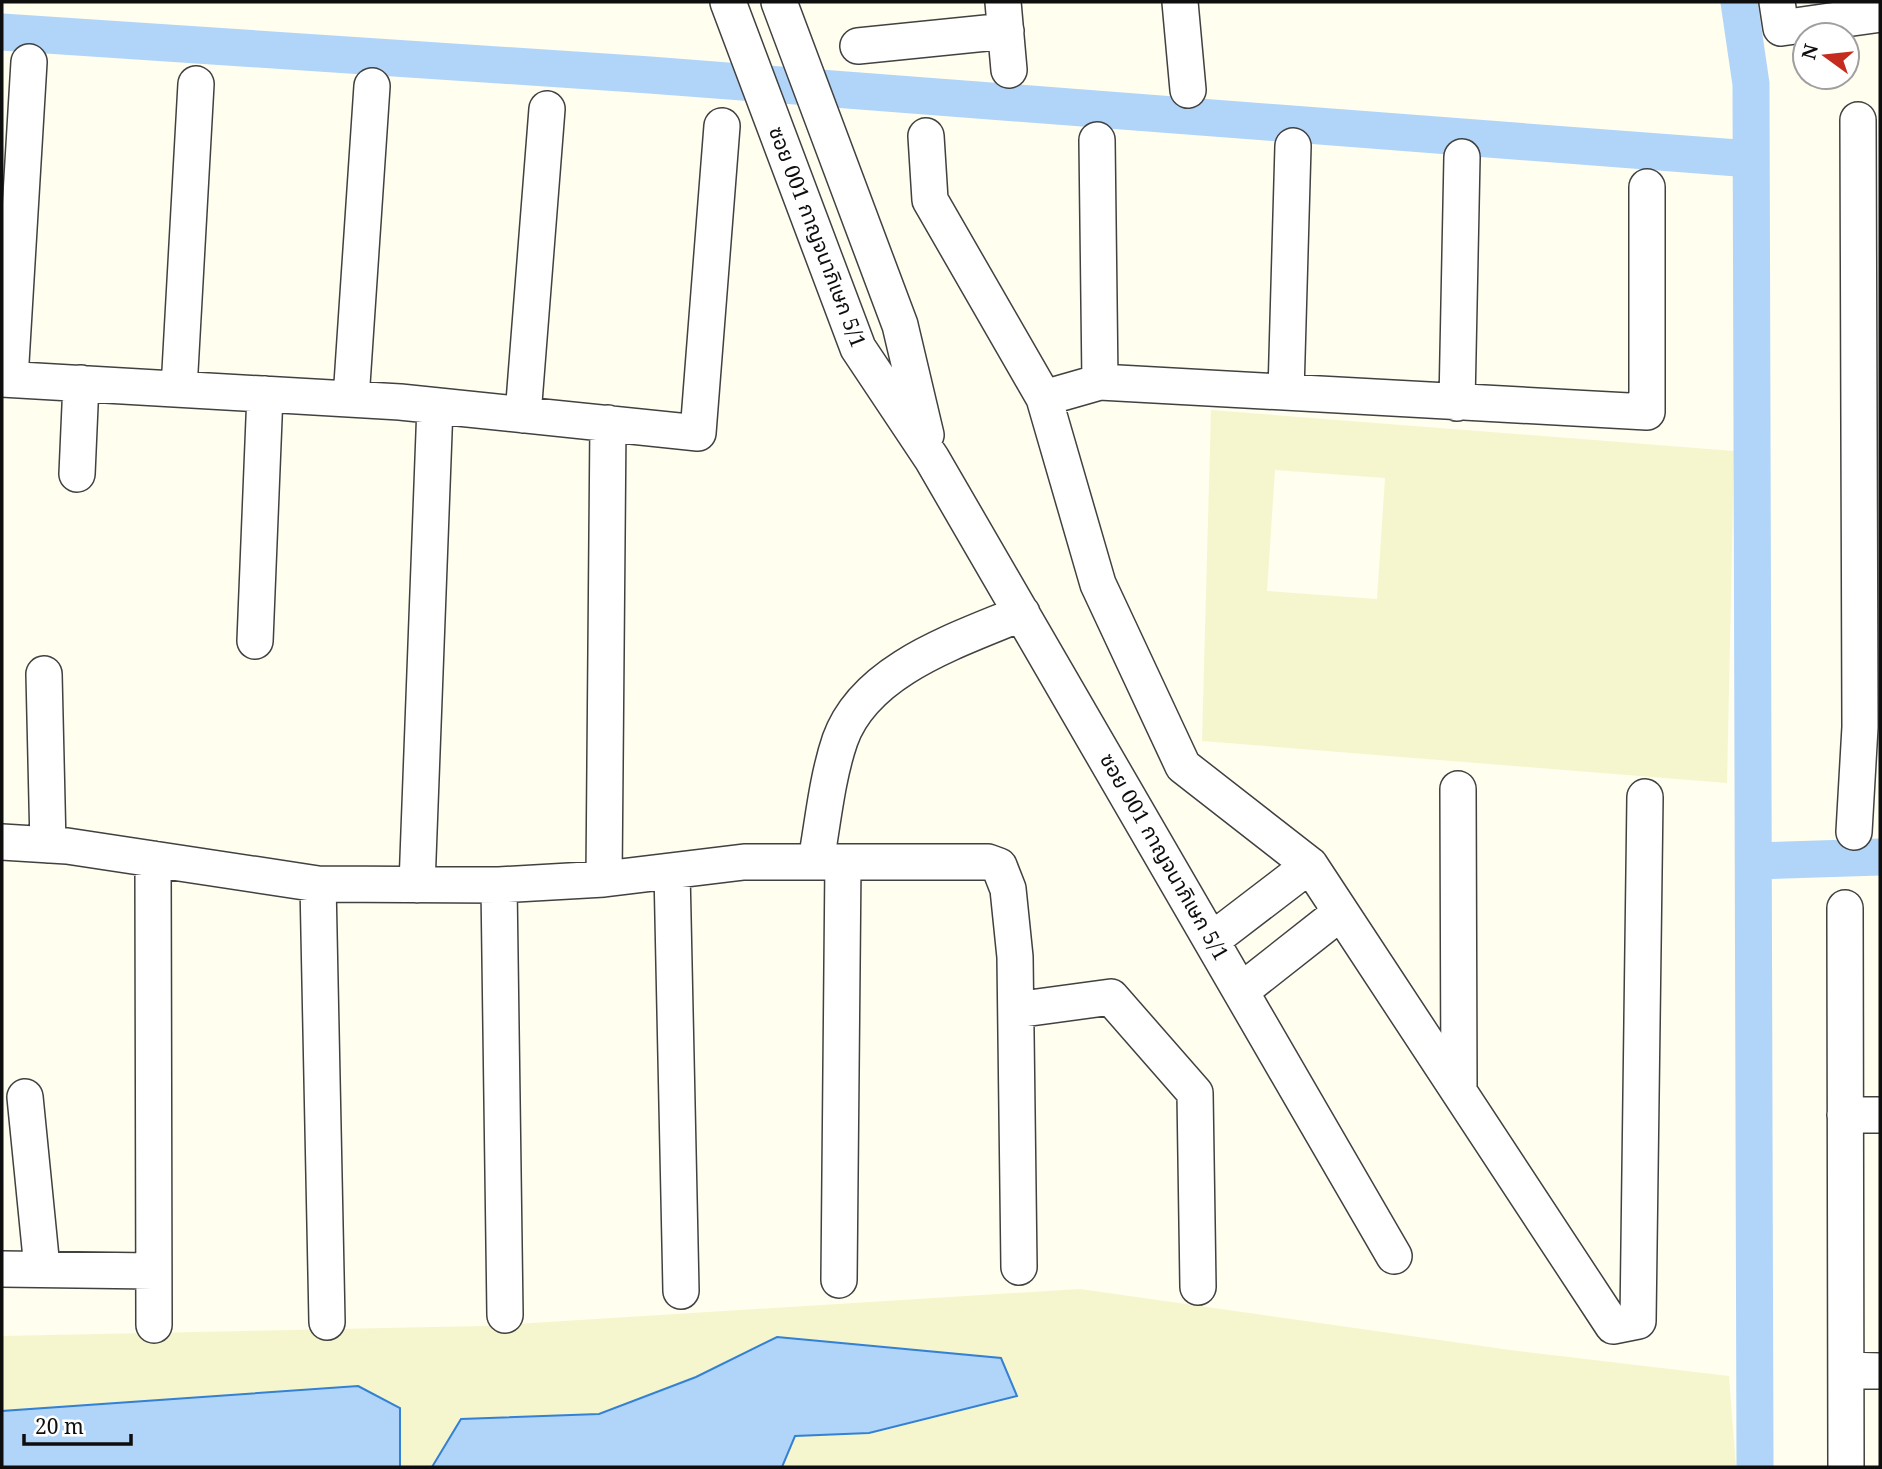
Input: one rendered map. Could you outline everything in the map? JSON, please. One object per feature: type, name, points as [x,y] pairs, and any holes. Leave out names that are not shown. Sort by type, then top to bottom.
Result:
[{"type":"street","name":"ซอย 001 กาญจนาภิเษก 5/1","points":[[728,2],[858,348],[932,459],[1394,1256]]},
{"type":"street","name":"ซอย 001 กาญจนาภิเษก 5/1","points":[[779,2],[900,325],[932,459]]},
{"type":"street","points":[[1181,2],[1188,90]]},
{"type":"street","points":[[1777,2],[1781,28],[1880,14]]},
{"type":"street","points":[[858,46],[1004,16],[1009,70]]},
{"type":"street","points":[[29,62],[6,379],[351,399],[698,433],[722,127]]},
{"type":"street","points":[[179,389],[196,84]]},
{"type":"street","points":[[351,399],[372,86]]},
{"type":"street","points":[[523,415],[547,109]]},
{"type":"street","points":[[1854,832],[1870,727],[1870,326],[1858,120]]},
{"type":"street","points":[[926,136],[930,200],[1044,398],[1098,584],[1184,766],[1310,865],[1613,1326],[1638,1321],[1645,797]]},
{"type":"street","points":[[1097,140],[1100,382]]},
{"type":"street","points":[[1286,392],[1293,146]]},
{"type":"street","points":[[1457,403],[1462,157]]},
{"type":"street","points":[[1044,398],[1100,382],[1647,412],[1647,187]]},
{"type":"street","points":[[77,474],[81,383]]},
{"type":"street","points":[[255,641],[265,394]]},
{"type":"street","points":[[417,886],[435,406]]},
{"type":"street","points":[[604,879],[608,423]]},
{"type":"street","points":[[839,1280],[830,862],[839,741],[853,712],[881,681],[953,642],[1022,612]]},
{"type":"street","points":[[44,674],[48,845]]},
{"type":"street","points":[[1458,789],[1459,1089]]},
{"type":"street","points":[[2,842],[48,845],[318,884],[499,885],[604,879],[744,862],[988,862],[999,866],[1008,889],[1015,957],[1019,1267]]},
{"type":"street","points":[[153,859],[154,1325]]},
{"type":"street","points":[[1212,940],[1310,865]]},
{"type":"street","points":[[672,871],[681,1291]]},
{"type":"street","points":[[318,884],[327,1322]]},
{"type":"street","points":[[499,885],[505,1315]]},
{"type":"street","points":[[1845,908],[1846,1467]]},
{"type":"street","points":[[1241,991],[1340,913]]},
{"type":"street","points":[[1016,1010],[1111,997],[1195,1093],[1198,1287]]},
{"type":"street","points":[[25,1097],[42,1268]]},
{"type":"street","points":[[1845,1115],[1880,1115]]},
{"type":"street","points":[[2,1269],[153,1271]]},
{"type":"street","points":[[1846,1370],[1880,1371]]},
{"type":"green space","points":[[1211,410],[1734,451],[1727,783],[1202,741]],"holes":[[[1275,470],[1385,478],[1377,599],[1267,591]]]},
{"type":"green space","points":[[1080,1289],[1510,1350],[1729,1376],[1736,1467],[782,1467],[795,1436],[869,1433],[1017,1396],[777,1337],[696,1377],[599,1414],[461,1419],[432,1467],[400,1467],[400,1408],[358,1386],[2,1411],[2,1336],[482,1326]]},
{"type":"water","points":[[777,1337],[1001,1358],[1017,1396],[869,1433],[795,1436],[782,1467],[432,1467],[461,1419],[599,1414],[696,1377]]},
{"type":"water","points":[[358,1386],[400,1408],[400,1467],[2,1467],[2,1411]]},
{"type":"waterway","points":[[1739,2],[1751,84],[1755,1467]]},
{"type":"waterway","points":[[2,32],[650,75],[1751,159]]},
{"type":"waterway","points":[[1754,861],[1880,857]]}]
